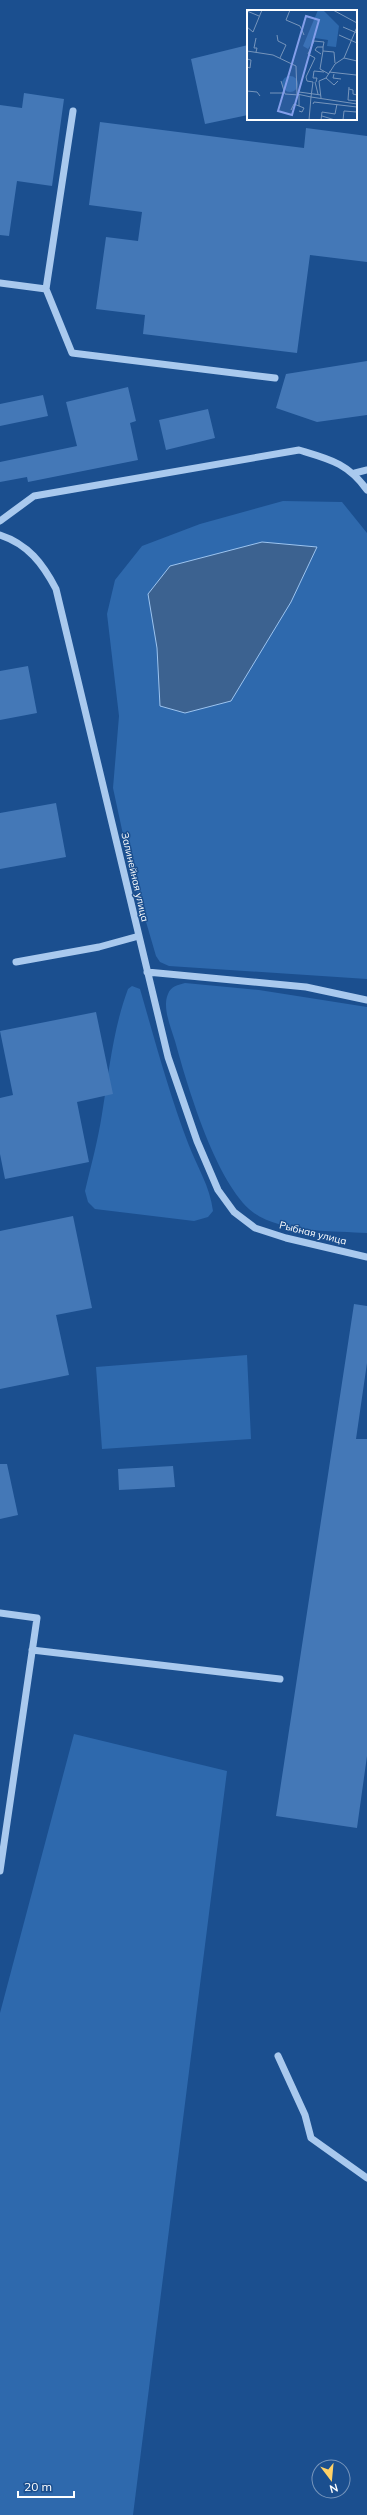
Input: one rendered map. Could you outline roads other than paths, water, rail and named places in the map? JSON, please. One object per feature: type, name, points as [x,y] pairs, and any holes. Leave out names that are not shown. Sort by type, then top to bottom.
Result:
[{"type":"street","points":[[73,111],[46,289],[72,353],[275,378]]},
{"type":"street","points":[[0,283],[46,289]]},
{"type":"street","points":[[0,521],[34,496],[299,450],[330,459],[355,473],[367,490]]},
{"type":"street","points":[[355,473],[367,470]]},
{"type":"street","name":"Залинейная улица","points":[[0,535],[15,540],[38,559],[54,584],[62,609],[168,1057],[212,1176],[226,1203],[255,1228]]},
{"type":"street","points":[[16,962],[100,947],[139,936]]},
{"type":"street","points":[[147,972],[306,987],[367,1000]]},
{"type":"street","name":"Рыбная улица","points":[[255,1228],[286,1238],[367,1256]]},
{"type":"street","points":[[0,1613],[37,1618],[0,1871]]},
{"type":"street","points":[[32,1650],[280,1679]]},
{"type":"street","points":[[278,2056],[305,2115],[311,2138],[367,2178]]}]
